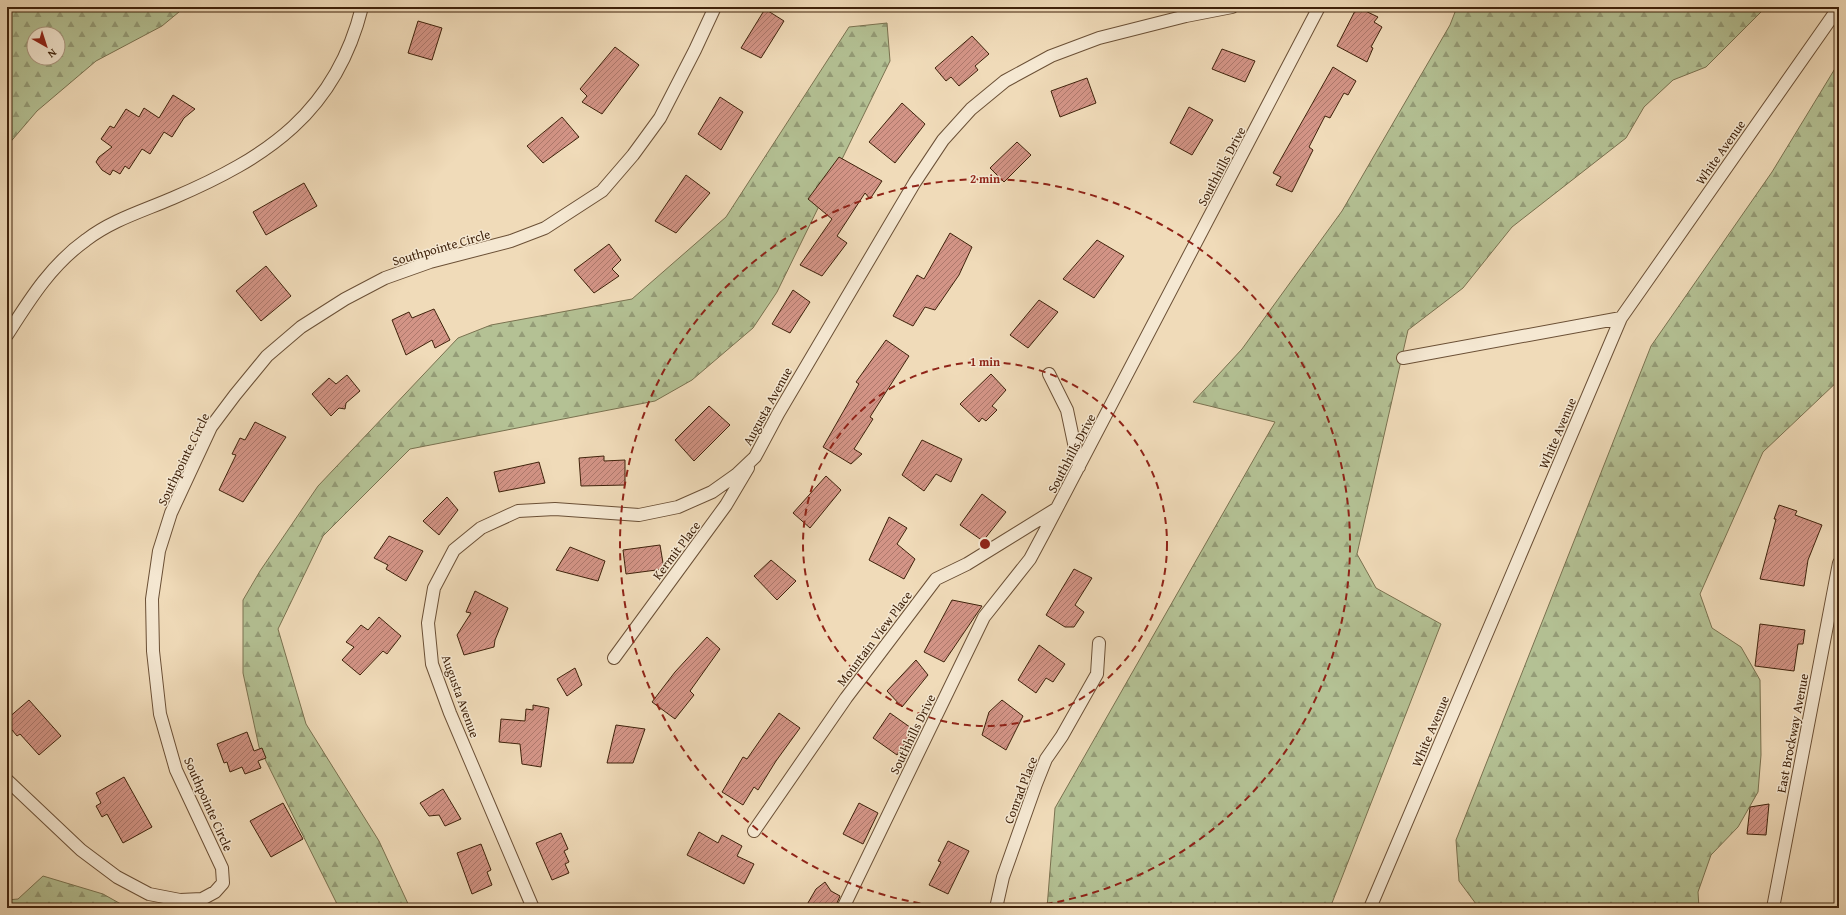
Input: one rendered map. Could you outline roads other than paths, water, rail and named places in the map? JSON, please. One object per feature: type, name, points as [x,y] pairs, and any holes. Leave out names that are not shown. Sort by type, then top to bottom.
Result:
[{"type":"street","points":[[7,335],[44,279],[65,256],[86,239],[112,222],[174,198],[228,172],[266,150],[294,128],[322,96],[344,62],[362,7]]},
{"type":"street","name":"Southpointe Circle","points":[[7,780],[81,850],[117,877],[149,894],[180,900],[202,899],[215,892],[223,883],[222,868],[176,770],[160,714],[153,651],[152,599],[159,551],[172,513],[211,427],[234,395],[267,356],[301,327],[345,299],[385,278],[430,262],[511,241],[546,228],[602,191],[633,155],[660,118],[715,7]]},
{"type":"street","name":"Augusta Avenue","points":[[533,908],[450,712],[432,664],[428,623],[434,588],[454,550],[481,528],[518,510],[555,508],[639,515],[678,507],[712,492],[736,475],[755,457],[778,414],[915,182],[943,140],[971,109],[1005,81],[1051,56],[1099,38],[1186,16],[1232,7]]},
{"type":"street","name":"Southhills Drive","points":[[843,908],[984,617],[1030,559],[1319,7]]},
{"type":"street","name":"White Avenue","points":[[1370,908],[1621,318],[1839,7]]},
{"type":"street","points":[[1404,358],[1621,318]]},
{"type":"street","points":[[1049,374],[1067,410],[1079,467]]},
{"type":"street","name":"Kermit Place","points":[[614,658],[726,505],[755,457]]},
{"type":"street","name":"Mountain View Place","points":[[754,831],[846,698],[936,579],[967,564],[1057,508]]},
{"type":"street","name":"East Brockway Avenue","points":[[1773,908],[1839,563]]},
{"type":"street","name":"Conrad Place","points":[[996,908],[1003,877],[1046,759],[1062,736],[1097,674],[1099,643]]}]
